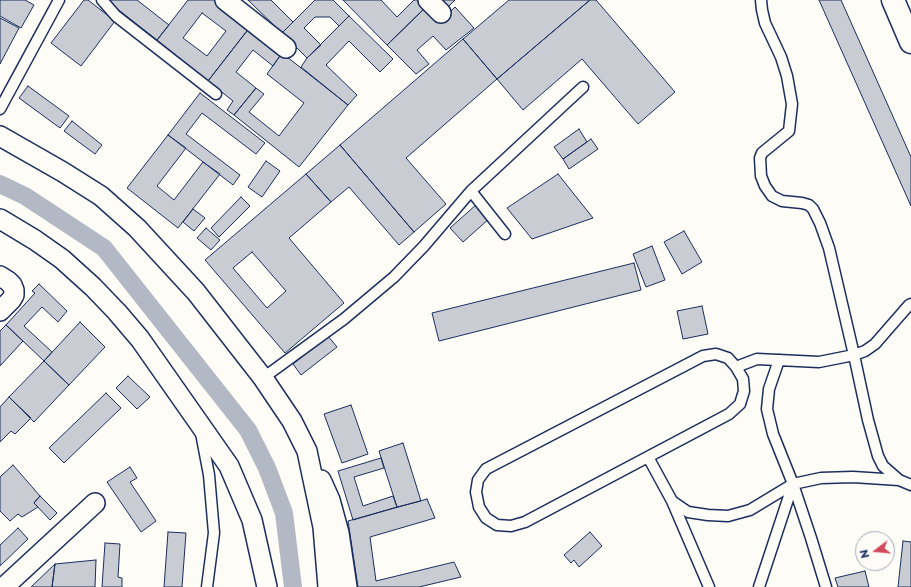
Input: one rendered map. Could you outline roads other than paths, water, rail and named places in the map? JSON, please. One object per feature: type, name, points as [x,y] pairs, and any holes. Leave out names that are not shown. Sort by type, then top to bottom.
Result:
[{"type":"main road","points":[[893,0],[911,42]]},
{"type":"street","points":[[225,0],[286,48]]},
{"type":"street","points":[[428,0],[441,13]]},
{"type":"street","points":[[0,136],[63,172],[101,196],[137,228],[196,292],[262,378],[292,421],[330,500],[340,533],[347,587]]},
{"type":"street","points":[[0,219],[35,240],[62,260],[117,312],[140,339],[229,466],[252,520],[267,587]]},
{"type":"street","points":[[0,276],[8,281],[14,290],[14,295],[11,300],[0,311]]},
{"type":"street","points":[[307,451],[323,527],[328,587]]},
{"type":"street","points":[[4,587],[95,503]]},
{"type":"lane","points":[[0,110],[59,0]]},
{"type":"lane","points":[[102,0],[116,16],[216,94]]},
{"type":"lane","points":[[762,0],[762,10],[765,23],[781,57],[787,76],[792,104],[789,130],[762,153],[760,158],[761,176],[765,186],[772,196],[782,201],[809,205],[813,209],[820,223],[829,248],[868,420],[878,456],[883,466],[899,480],[911,485]]},
{"type":"lane","points":[[262,378],[344,319],[394,277],[424,246],[471,191],[583,87]]},
{"type":"lane","points":[[471,191],[505,234]]},
{"type":"lane","points":[[736,367],[757,359],[819,362],[865,352],[875,344],[911,304]]},
{"type":"lane","points":[[716,354],[728,358],[736,367],[742,379],[744,391],[740,404],[730,414],[648,457],[525,522],[511,526],[496,524],[486,518],[479,507],[476,492],[478,480],[486,469],[703,356],[716,354]]},
{"type":"lane","points":[[778,360],[769,389],[767,409],[773,434],[793,484],[826,587]]},
{"type":"lane","points":[[199,423],[209,475],[214,533],[207,587]]},
{"type":"lane","points":[[648,457],[672,501],[709,587]]},
{"type":"lane","points":[[672,501],[688,512],[728,516],[750,510],[793,484],[821,478],[853,477],[899,480]]},
{"type":"lane","points":[[759,587],[793,484]]},
{"type":"waterway","points":[[0,184],[25,196],[104,248],[248,430],[267,468],[284,513],[293,587]]}]
